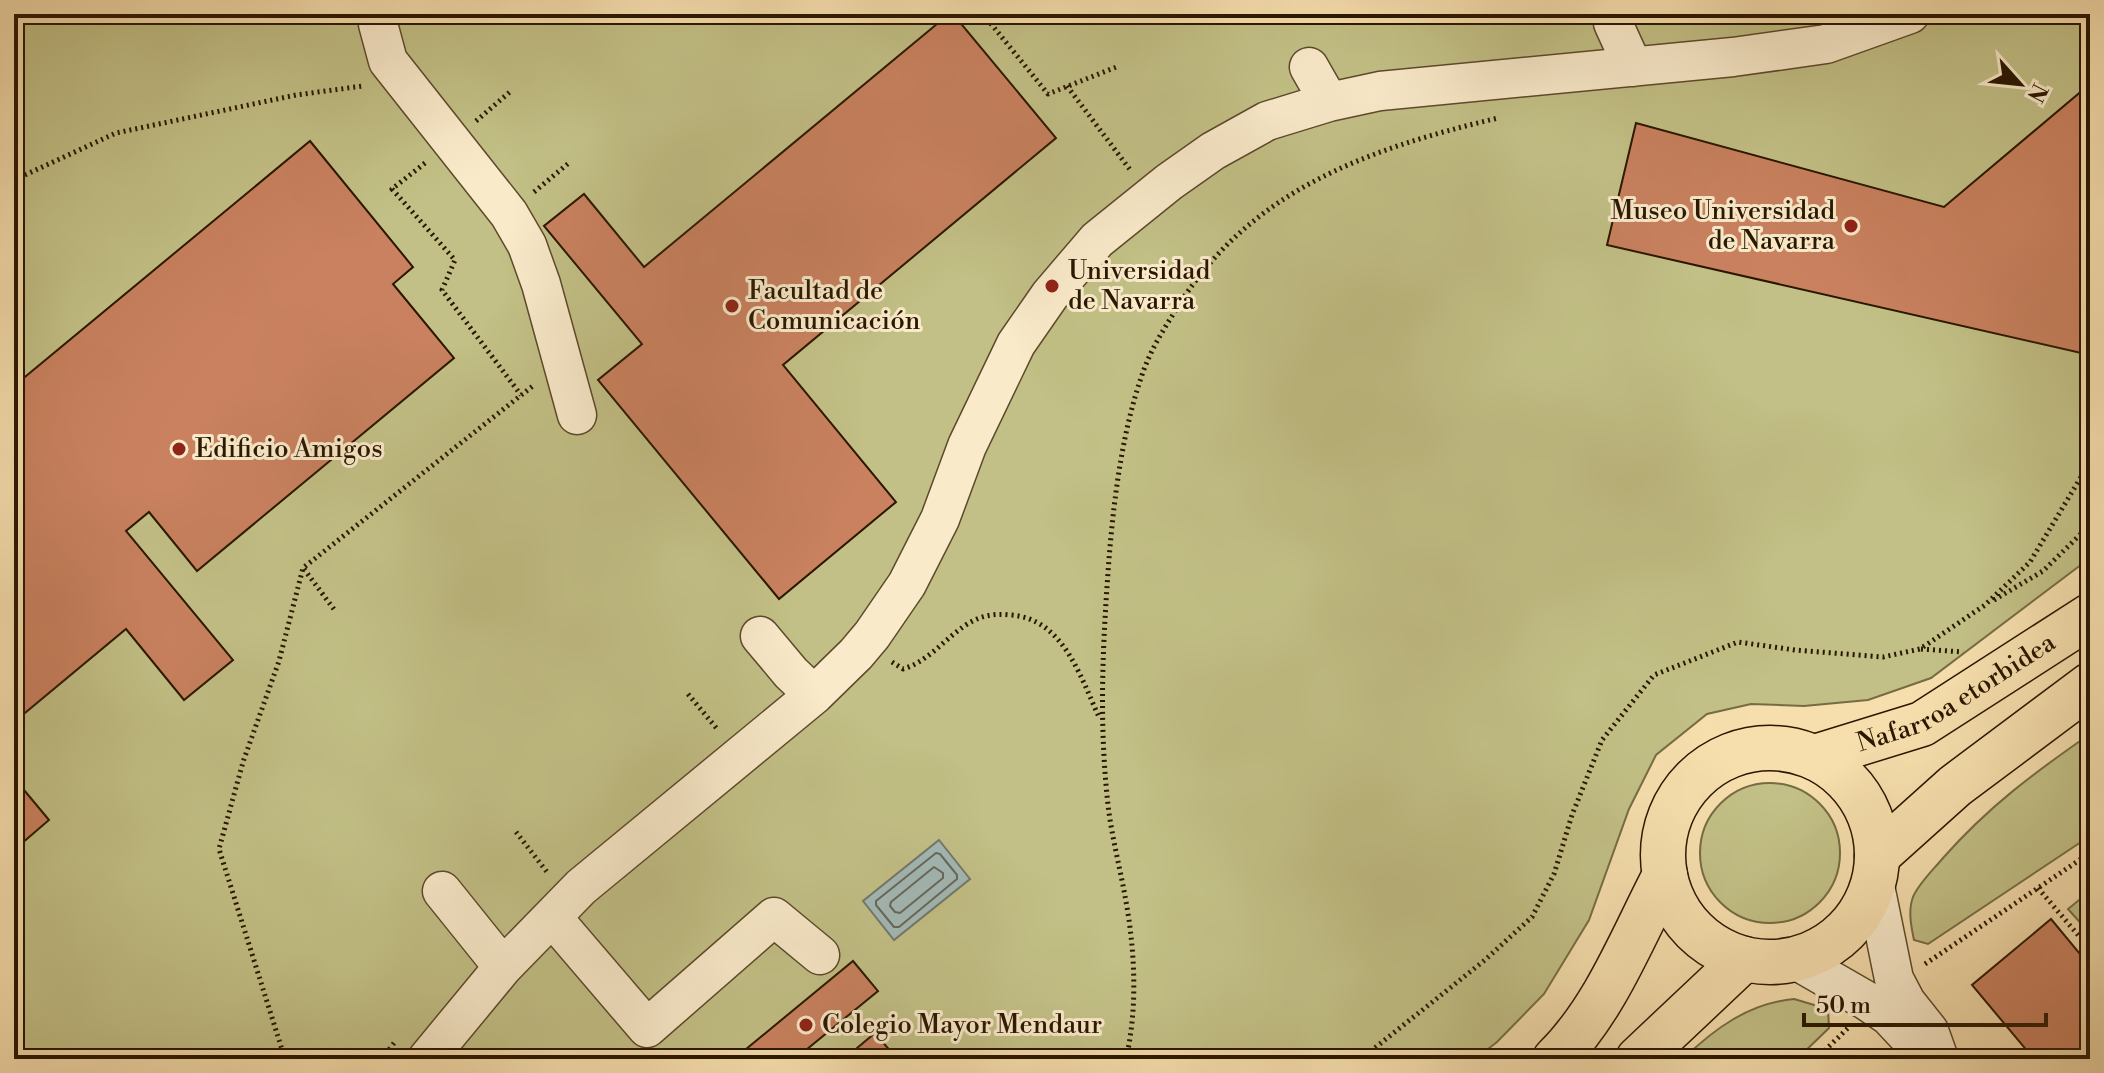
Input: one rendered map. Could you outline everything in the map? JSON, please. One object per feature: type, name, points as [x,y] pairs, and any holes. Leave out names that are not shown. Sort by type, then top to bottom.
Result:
[{"type":"main road","name":"Nafarroa etorbidea","points":[[1815,757],[1922,724],[2090,616]]},
{"type":"main road","points":[[1876,868],[1955,786],[2090,685]]},
{"type":"main road","points":[[1783,748],[1815,757],[1841,774],[1861,797],[1873,825],[1876,868],[1863,908],[1845,931],[1822,949],[1794,959],[1769,962],[1744,959],[1716,947],[1692,929],[1675,904],[1665,875],[1664,841],[1673,809],[1692,782],[1719,761],[1750,749],[1783,748]]},
{"type":"main road","points":[[1555,1059],[1567,1047],[1604,993],[1665,875]]},
{"type":"main road","points":[[1524,1059],[1630,942]]},
{"type":"main road","points":[[1638,1059],[1744,959]]},
{"type":"street","points":[[380,14],[378,24],[388,61],[509,214],[527,245],[541,284],[577,415]]},
{"type":"street","points":[[427,1059],[503,967],[581,887],[814,695],[856,654],[907,584],[940,519],[967,446],[1016,344],[1050,295],[1097,240],[1169,182],[1213,151],[1267,121],[1329,102],[1380,91],[1733,57],[1826,44],[1910,14]]},
{"type":"street","points":[[1613,23],[1633,67]]},
{"type":"street","points":[[1309,67],[1329,102]]},
{"type":"street","points":[[760,636],[814,695]]},
{"type":"street","points":[[1876,868],[1894,979],[1906,1002],[1929,1031],[1938,1059]]},
{"type":"street","points":[[442,891],[503,967]]},
{"type":"street","points":[[552,917],[647,1028],[774,917],[820,955]]},
{"type":"street","points":[[1794,959],[1889,1016],[1915,1045],[1938,1059]]},
{"type":"path","points":[[983,14],[1048,94],[1119,66]]},
{"type":"path","points":[[14,180],[116,133],[296,95],[403,81]]},
{"type":"path","points":[[1067,86],[1131,171]]},
{"type":"path","points":[[1126,1059],[1133,995],[1130,928],[1108,805],[1101,721],[1101,653],[1120,466],[1141,377],[1151,352],[1185,294],[1215,256],[1247,224],[1279,200],[1317,177],[1392,146],[1505,116]]},
{"type":"path","points":[[509,214],[570,162]]},
{"type":"path","points":[[392,189],[455,260],[442,290],[521,395]]},
{"type":"path","points":[[285,1059],[219,849],[243,762],[279,661],[303,568],[563,362]]},
{"type":"path","points":[[1985,605],[2030,562],[2090,462]]},
{"type":"path","points":[[1920,649],[2043,571],[2090,525]]},
{"type":"path","points":[[303,568],[336,612]]},
{"type":"path","points":[[856,654],[881,656],[903,669],[917,665],[964,626],[980,617],[1019,615],[1055,633],[1068,652],[1101,721]]},
{"type":"path","points":[[1361,1059],[1485,960],[1532,917],[1554,874],[1572,815],[1602,740],[1654,675],[1738,642],[1883,657],[1920,649],[1966,652]]},
{"type":"path","points":[[688,694],[720,732]]},
{"type":"path","points":[[516,832],[548,874]]},
{"type":"path","points":[[1894,979],[1923,966],[2090,853]]},
{"type":"path","points":[[2038,888],[2089,946]]},
{"type":"shaded area","name":"Universidad de Navarra","points":[[14,14],[2090,14],[2090,558],[1931,678],[1868,700],[1804,706],[1751,704],[1707,714],[1656,755],[1629,809],[1589,920],[1544,994],[1497,1042],[1475,1059],[14,1059]]},
{"type":"shaded area","points":[[2090,734],[2090,836],[1928,944],[1914,940],[1911,902],[1927,876],[1995,806]]},
{"type":"shaded area","points":[[1770,783],[1797,788],[1820,803],[1835,826],[1840,853],[1835,880],[1820,903],[1797,918],[1770,923],[1743,918],[1720,903],[1705,880],[1700,853],[1705,826],[1720,803],[1743,788]]},
{"type":"shaded area","points":[[2090,891],[2090,923],[2085,928],[2068,909]]},
{"type":"shaded area","points":[[1794,999],[1828,1009],[1829,1028],[1797,1059],[1683,1059],[1733,1019],[1762,1006]]},
{"type":"water","points":[[939,840],[970,879],[894,940],[863,901]]},
{"type":"building","name":"Facultad de Comunicación","points":[[949,14],[953,14],[1056,138],[783,365],[896,502],[779,599],[598,380],[642,344],[544,226],[584,194],[644,267]]},
{"type":"building","name":"Museo Universidad de Navarra","points":[[2090,84],[2090,355],[1607,245],[1636,123],[1944,207]]},
{"type":"building","name":"Edificio Amigos","points":[[310,141],[413,267],[393,284],[454,358],[197,571],[149,512],[126,531],[233,660],[184,700],[126,629],[14,722],[14,386]]},
{"type":"building","points":[[14,778],[49,820],[14,850]]},
{"type":"building","points":[[2051,919],[2090,966],[2090,1059],[2034,1059],[1972,985]]},
{"type":"building","name":"Colegio Mayor Mendaur","points":[[853,961],[878,991],[795,1059],[734,1059]]},
{"type":"building","name":"Colegio Mayor Mendaur","points":[[875,1033],[897,1059],[844,1059]]},
{"type":"place","name":"Museo Universidad de Navarra","points":[[1851,226]]},
{"type":"place","name":"Universidad de Navarra","points":[[1052,286]]},
{"type":"place","name":"Facultad de Comunicación","points":[[732,306]]},
{"type":"place","name":"Edificio Amigos","points":[[179,449]]},
{"type":"place","name":"Colegio Mayor Mendaur","points":[[806,1025]]}]
